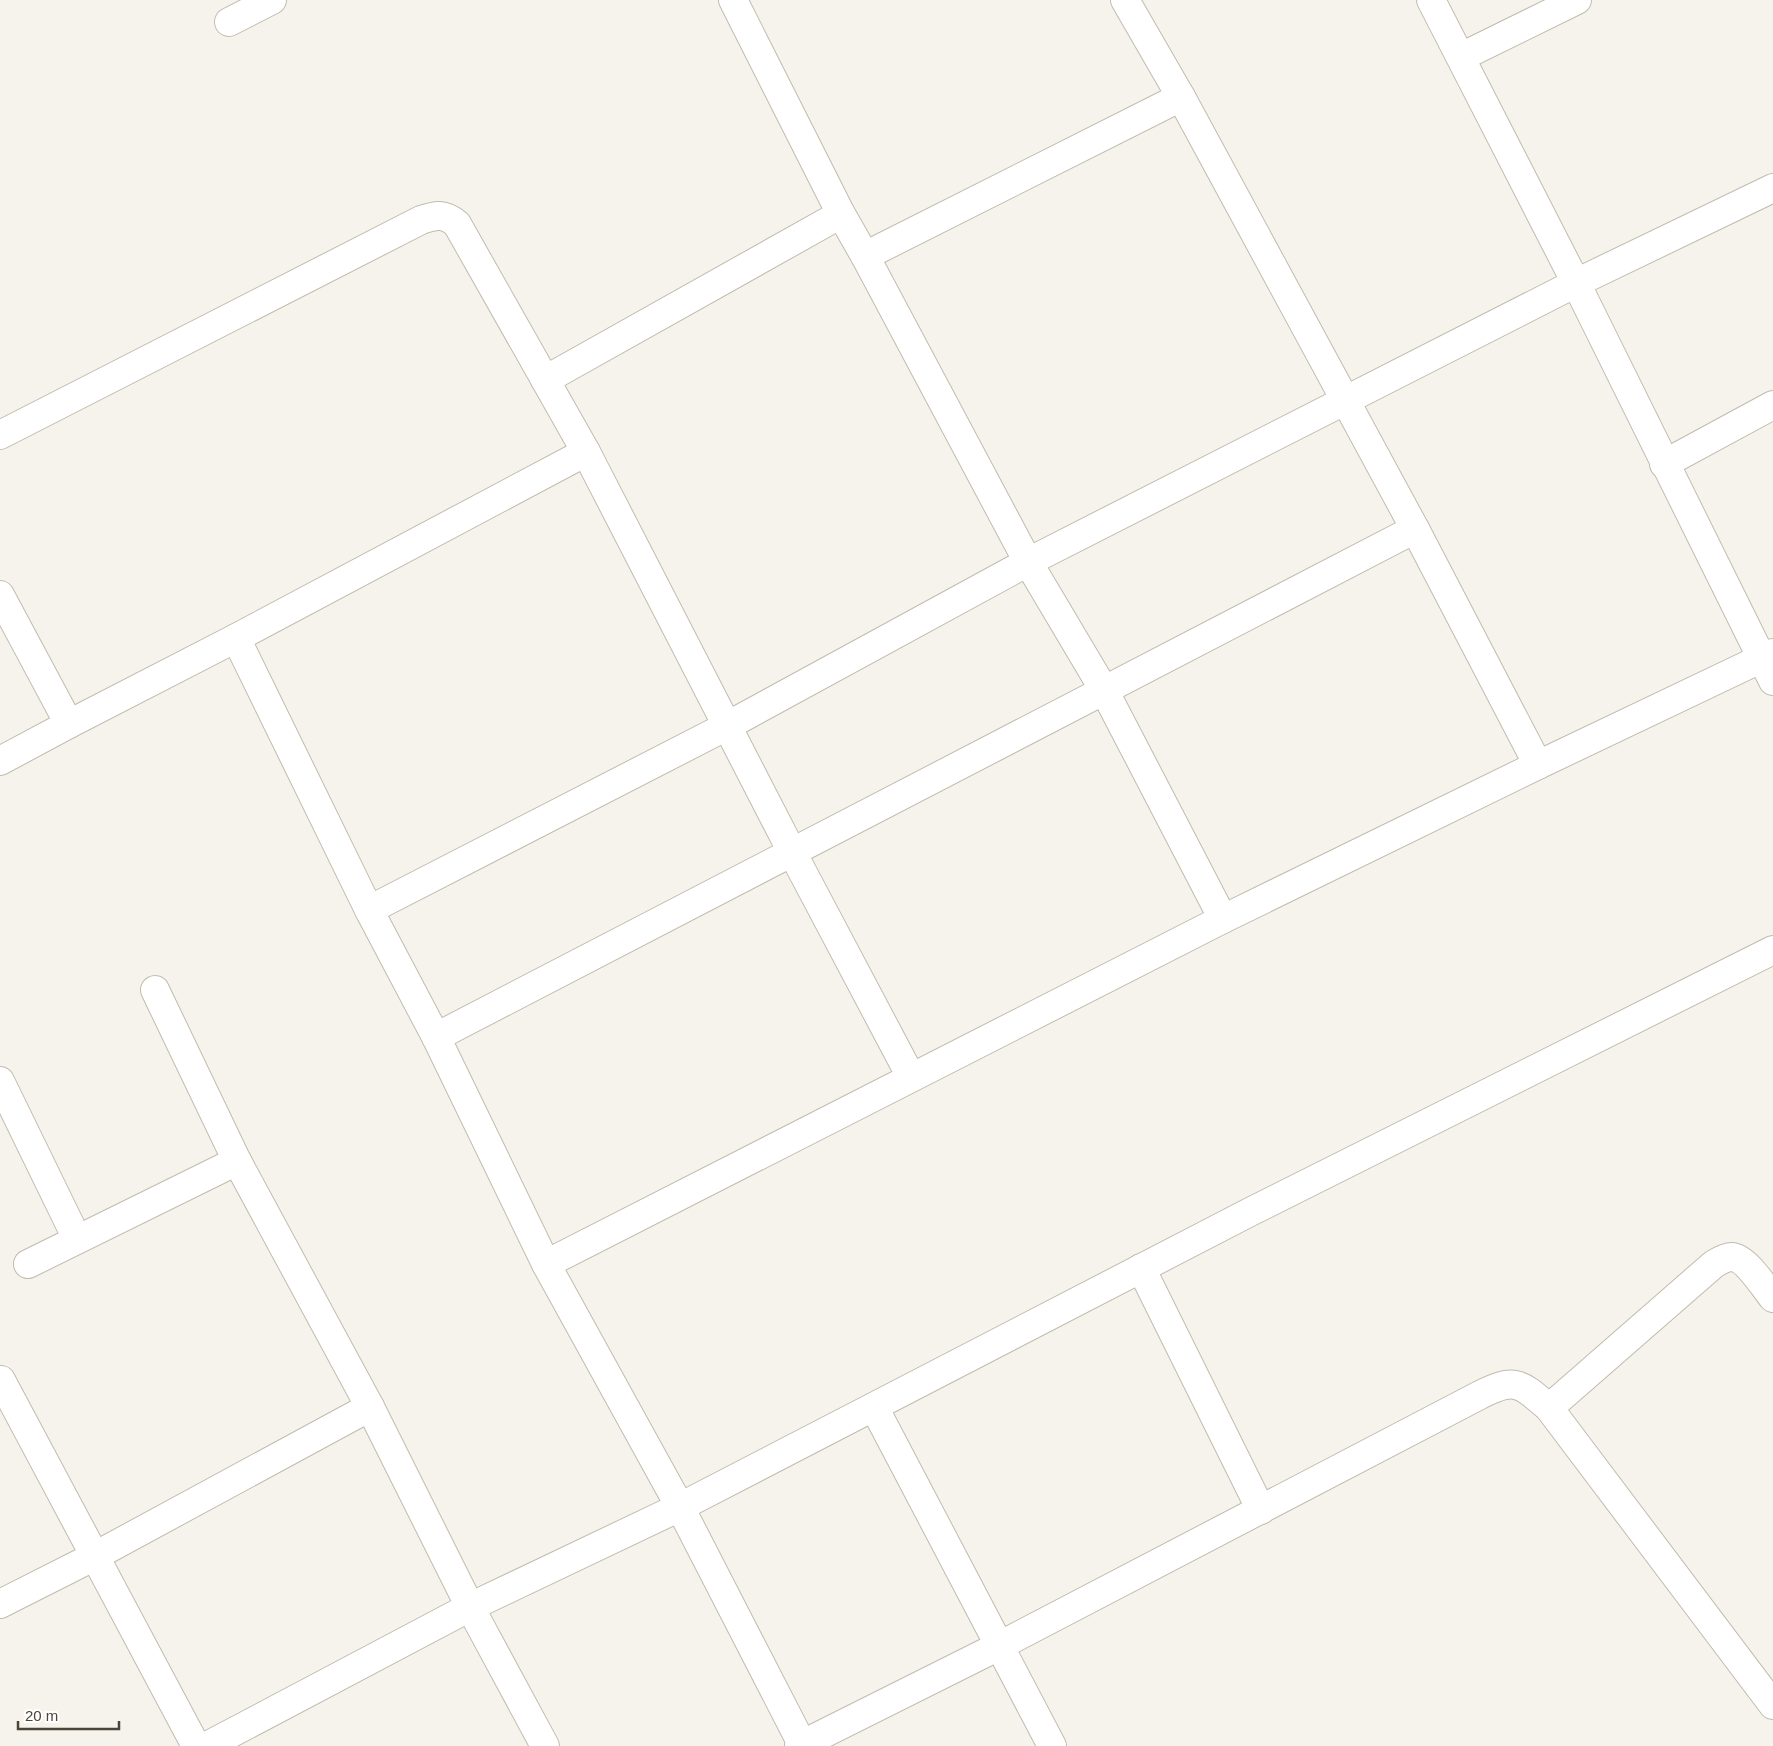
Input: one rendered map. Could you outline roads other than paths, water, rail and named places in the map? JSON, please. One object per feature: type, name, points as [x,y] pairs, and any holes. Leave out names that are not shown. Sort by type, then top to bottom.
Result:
[{"type":"street","points":[[229,22],[272,0]]},
{"type":"street","points":[[733,0],[841,214],[1028,562],[1104,690],[1223,919]]},
{"type":"street","points":[[1125,0],[1181,97],[1415,529],[1538,765]]},
{"type":"street","points":[[546,1264],[1223,919],[1538,765],[1769,664],[1664,464],[1576,283],[1431,0]]},
{"type":"street","points":[[1461,57],[1577,0]]},
{"type":"street","points":[[865,256],[1181,97]]},
{"type":"street","points":[[370,910],[727,726],[1028,562],[1576,283],[1773,188]]},
{"type":"street","points":[[545,380],[841,214]]},
{"type":"street","points":[[0,435],[420,220],[440,216],[448,217],[457,224],[586,452],[792,852],[911,1077]]},
{"type":"street","points":[[1664,464],[1773,405]]},
{"type":"street","points":[[0,761],[586,452]]},
{"type":"street","points":[[436,1037],[1415,529]]},
{"type":"street","points":[[0,595],[69,724]]},
{"type":"street","points":[[236,638],[370,910],[436,1037],[546,1264],[680,1507],[801,1746],[999,1646],[1485,1392],[1505,1384],[1515,1384],[1528,1390],[1549,1408],[1773,1705]]},
{"type":"street","points":[[207,1746],[470,1607],[680,1507],[1141,1268],[1773,950]]},
{"type":"street","points":[[155,990],[237,1161],[370,1407],[470,1607],[545,1746]]},
{"type":"street","points":[[0,1081],[77,1239]]},
{"type":"street","points":[[28,1264],[237,1161]]},
{"type":"street","points":[[1549,1408],[1714,1264],[1724,1259],[1733,1257],[1743,1261],[1773,1298]]},
{"type":"street","points":[[1141,1268],[1261,1510]]},
{"type":"street","points":[[1,1380],[196,1746]]},
{"type":"street","points":[[0,1604],[96,1556],[370,1407]]},
{"type":"street","points":[[874,1407],[1052,1746]]}]
